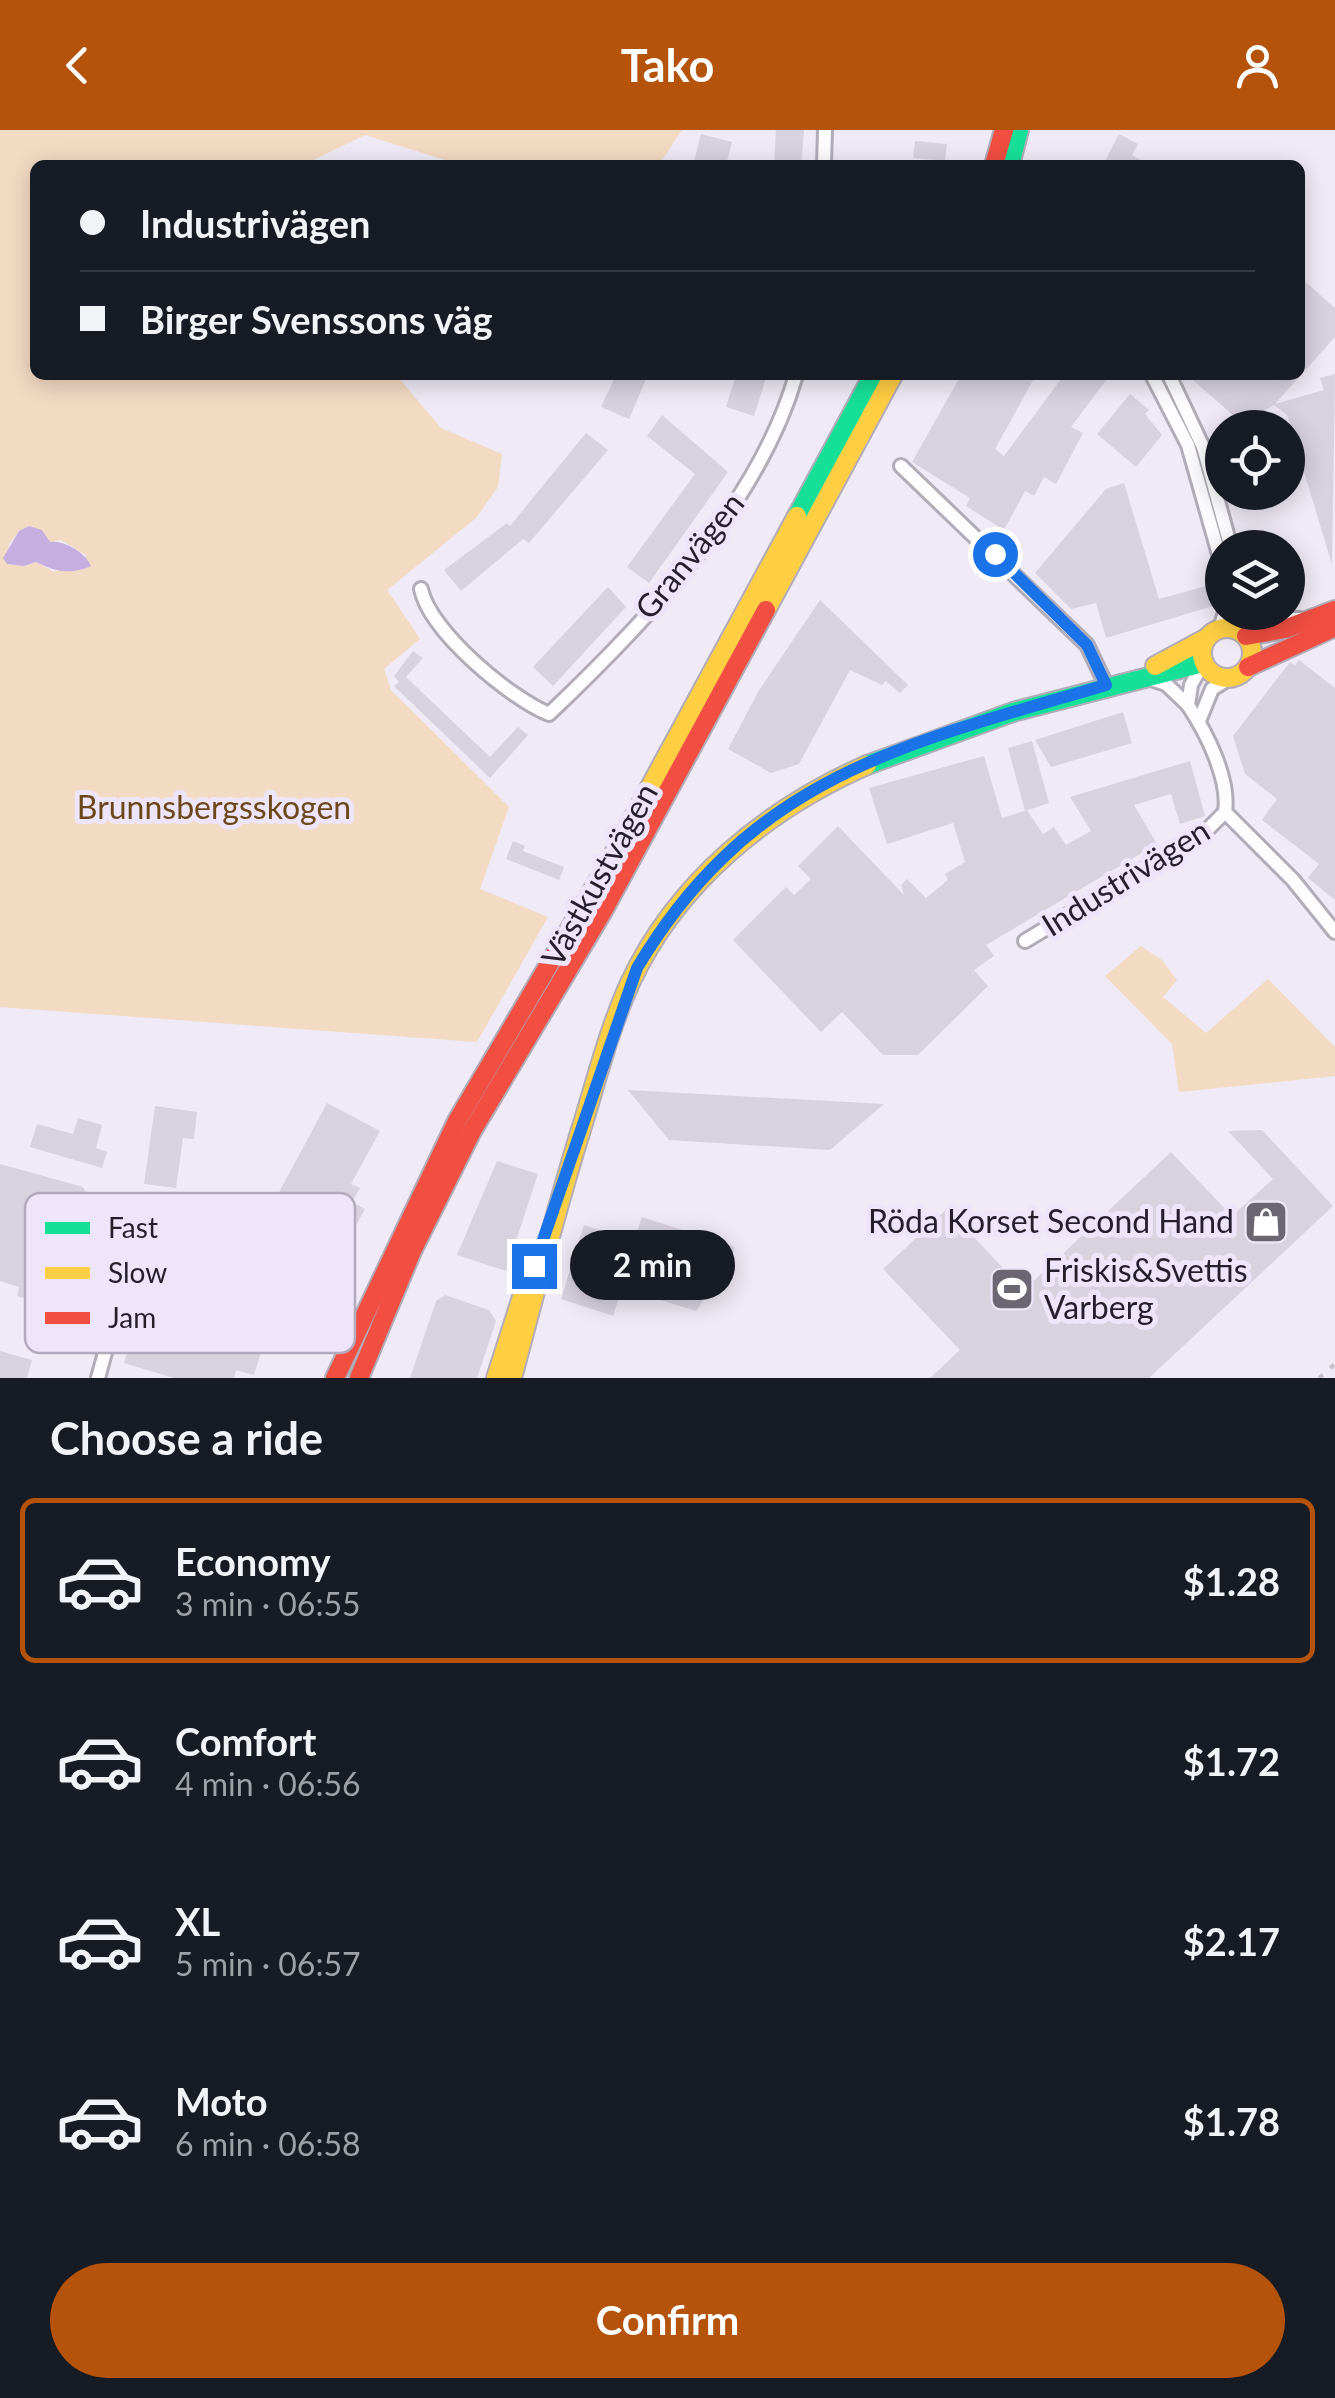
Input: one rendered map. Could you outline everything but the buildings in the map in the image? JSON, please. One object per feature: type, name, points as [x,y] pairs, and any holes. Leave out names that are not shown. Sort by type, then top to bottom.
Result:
[{"type":"street","points":[[824,160],[826,130]]},
{"type":"street","points":[[995,160],[1004,130]]},
{"type":"street","points":[[1011,160],[1019,130]]},
{"type":"street","name":"Granvägen","points":[[421,588],[424,601],[446,632],[522,703],[549,714],[638,622],[752,478],[794,380]]},
{"type":"street","name":"Västkustvägen","points":[[355,1336],[450,1134],[591,896],[870,380]]},
{"type":"street","name":"Västkustvägen","points":[[359,1378],[412,1250],[464,1146],[603,911],[890,380]]},
{"type":"street","points":[[1155,380],[1188,445],[1212,530]]},
{"type":"street","points":[[1172,380],[1203,447],[1226,530]]},
{"type":"street","points":[[901,466],[1087,645],[1106,685]]},
{"type":"street","points":[[1229,630],[1244,634],[1335,610]]},
{"type":"street","points":[[1305,618],[1313,618]]},
{"type":"street","points":[[1198,720],[1212,689],[1228,678],[1282,648],[1335,627]]},
{"type":"street","points":[[1137,676],[1212,630]]},
{"type":"street","points":[[1188,705],[1191,685],[1216,630]]},
{"type":"street","points":[[1243,630],[1252,650],[1248,666]]},
{"type":"street","points":[[496,1378],[637,968],[660,930],[714,862],[769,816],[866,761],[918,740],[1137,676],[1204,663]]},
{"type":"street","points":[[1204,663],[1211,673],[1228,678]]},
{"type":"street","name":"Industrivägen","points":[[1137,676],[1166,684],[1188,705],[1198,720],[1224,786],[1225,812],[1293,880],[1335,932]]},
{"type":"street","name":"Industrivägen","points":[[1025,941],[1205,832],[1225,812]]},
{"type":"street","points":[[512,1378],[558,1204]]},
{"type":"street","points":[[98,1378],[105,1353]]},
{"type":"street","name":"Västkustvägen","points":[[335,1378],[347,1353]]},
{"type":"green space","name":"Brunnsbergsskogen","points":[[0,130],[682,130],[662,160],[445,160],[365,135],[313,160],[30,160],[30,380],[400,380],[441,428],[502,454],[498,487],[476,518],[387,590],[420,639],[384,669],[391,690],[509,807],[480,889],[548,917],[477,1042],[0,1007]],"holes":[[[19,531],[51,542],[61,540],[87,556],[54,572],[36,562],[24,566],[7,564],[9,544]]]},
{"type":"green space","points":[[1141,946],[1162,960],[1177,980],[1163,997],[1206,1033],[1268,979],[1335,1047],[1335,1076],[1179,1092],[1172,1044],[1105,976]]},
{"type":"shaded area","points":[[29,526],[42,530],[50,542],[74,548],[91,566],[70,571],[36,562],[24,566],[7,564],[3,558],[19,531]]},
{"type":"railway","points":[[1319,1378],[1335,1364]]},
{"type":"traffic: fast","points":[[1011,160],[1019,130]]},
{"type":"traffic: fast","points":[[797,516],[870,380]]},
{"type":"traffic: fast","points":[[867,765],[1013,712],[1203,663]]},
{"type":"traffic: slow","points":[[766,610],[890,380]]},
{"type":"traffic: slow","points":[[611,859],[797,516]]},
{"type":"traffic: slow","points":[[1227,628],[1245,635],[1252,653],[1245,671],[1227,678],[1209,671],[1202,653],[1209,635],[1227,628]]},
{"type":"traffic: slow","points":[[1155,666],[1205,639]]},
{"type":"traffic: slow","points":[[512,1378],[555,1216],[616,1016],[650,946],[699,881],[760,827],[794,803],[867,765]]},
{"type":"traffic: slow","points":[[496,1378],[522,1297]]},
{"type":"traffic: jam","points":[[995,160],[1004,130]]},
{"type":"traffic: jam","points":[[359,1378],[412,1251],[472,1131],[603,911],[766,610]]},
{"type":"traffic: jam","points":[[1246,636],[1285,629],[1335,610]]},
{"type":"traffic: jam","points":[[1248,667],[1335,627]]},
{"type":"traffic: jam","points":[[355,1336],[457,1121],[611,859]]},
{"type":"traffic: jam","points":[[335,1378],[347,1353]]},
{"type":"place","name":"Röda Korset Second Hand","points":[[1266,1222]]},
{"type":"place","name":"Friskis&Svettis Varberg","points":[[1012,1289]]},
{"type":"route","points":[[534,1266],[637,968],[660,930],[714,862],[742,836],[802,794],[866,761],[918,740],[1106,685],[1087,645],[995,554]]}]
